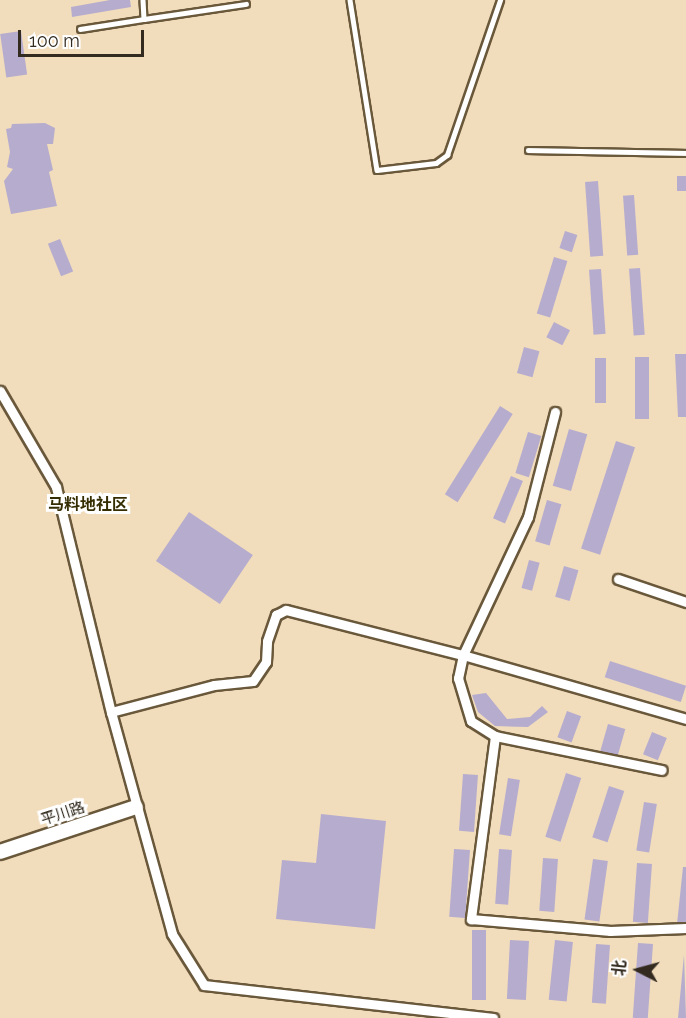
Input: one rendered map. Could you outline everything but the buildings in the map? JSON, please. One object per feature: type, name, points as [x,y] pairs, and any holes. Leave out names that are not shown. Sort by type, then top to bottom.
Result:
[{"type":"street","points":[[0,391],[56,487],[111,712],[172,934],[204,985],[493,1018]]},
{"type":"street","points":[[555,412],[528,517],[463,655],[459,678],[471,721],[495,736],[662,770]]},
{"type":"street","points":[[618,579],[686,602]]},
{"type":"street","points":[[111,712],[214,686],[253,681],[266,662],[267,641],[276,615],[286,610],[463,655],[686,719]]},
{"type":"street","points":[[495,736],[471,919],[610,931],[686,928]]},
{"type":"street","name":"平川路","points":[[0,852],[136,807]]},
{"type":"lane","points":[[143,0],[144,19]]},
{"type":"lane","points":[[350,0],[377,170],[436,163],[447,155],[501,0]]},
{"type":"lane","points":[[80,29],[246,4]]},
{"type":"lane","points":[[528,150],[686,153]]},
{"type":"district","name":"马料地社区","points":[[88,505]]}]
